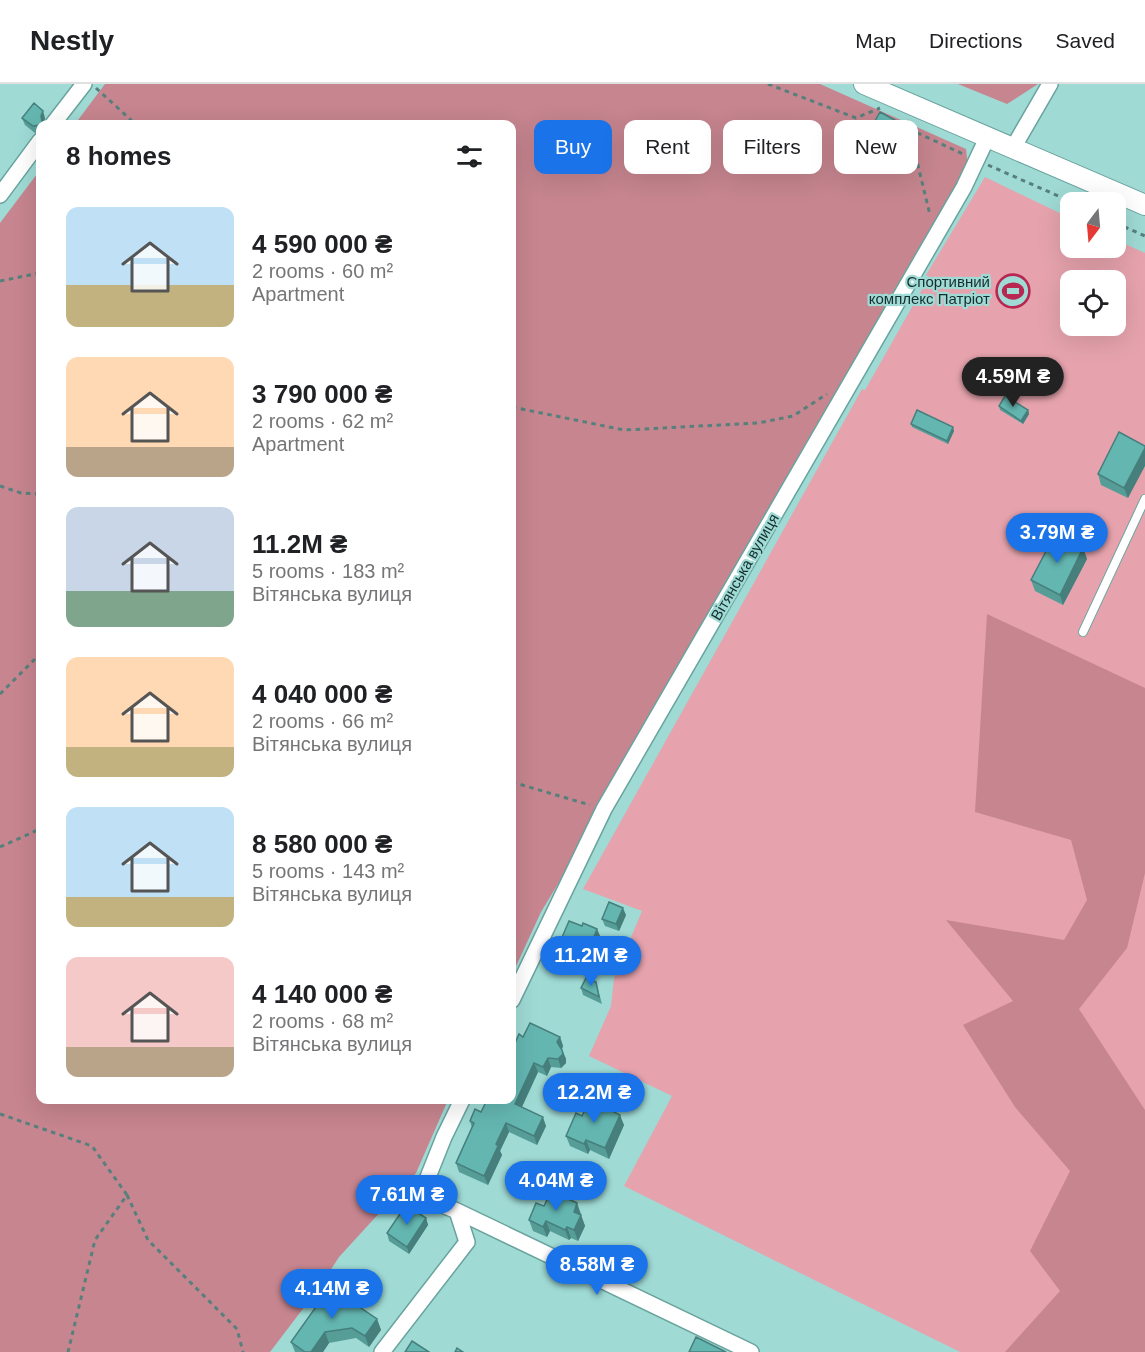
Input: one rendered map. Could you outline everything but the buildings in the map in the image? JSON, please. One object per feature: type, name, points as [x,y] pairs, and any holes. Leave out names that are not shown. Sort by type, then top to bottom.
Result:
[{"type":"street","points":[[56,120],[84,84]]},
{"type":"street","points":[[864,84],[1145,205]]},
{"type":"street","points":[[1013,148],[1050,84]]},
{"type":"street","name":"Вітянська вулиця","points":[[516,992],[604,809],[964,187],[987,138]]},
{"type":"street","points":[[0,195],[36,146]]},
{"type":"street","points":[[460,1104],[428,1178],[428,1191],[433,1201],[751,1352]]},
{"type":"street","points":[[382,1352],[467,1242],[457,1211]]},
{"type":"lane","points":[[1083,632],[1145,499]]},
{"type":"path","points":[[92,84],[131,120]]},
{"type":"path","points":[[768,84],[856,118],[902,100],[934,238]]},
{"type":"path","points":[[1126,227],[1145,236]]},
{"type":"path","points":[[0,281],[36,274]]},
{"type":"path","points":[[516,408],[624,430],[758,423],[793,416],[830,392],[850,385]]},
{"type":"path","points":[[0,486],[21,493],[36,494]]},
{"type":"path","points":[[0,694],[36,658]]},
{"type":"path","points":[[516,783],[604,809]]},
{"type":"path","points":[[0,847],[36,832]]},
{"type":"path","points":[[0,1114],[92,1146],[127,1195],[148,1240],[237,1329],[243,1352]]},
{"type":"path","points":[[68,1352],[95,1240],[127,1195]]},
{"type":"shaded area","points":[[105,84],[820,84],[901,120],[834,120],[834,174],[918,174],[918,128],[966,149],[970,185],[759,551],[541,912],[516,966],[516,120],[78,120]]},
{"type":"shaded area","points":[[958,84],[1038,84],[1007,104]]},
{"type":"shaded area","points":[[36,175],[36,1104],[446,1104],[416,1173],[339,1257],[321,1285],[270,1352],[0,1352],[0,223]]},
{"type":"shaded area","points":[[985,177],[1060,213],[1060,258],[1126,258],[1126,244],[1145,253],[1145,1352],[960,1352],[624,1186],[672,1096],[589,1056],[611,1006],[614,978],[642,911],[583,889],[862,389],[865,390],[929,277],[926,275]]},
{"type":"shaded area","points":[[987,614],[1145,688],[1145,873],[1127,948],[1079,1009],[1145,1110],[1145,1352],[1005,1352],[1060,1291],[1030,1251],[1070,1171],[1015,1107],[963,1025],[1013,1001],[946,920],[1064,940],[1087,900],[1071,840],[975,812]]},
{"type":"place","name":"Спортивний комплекс Патріот","points":[[1013,291]]}]
